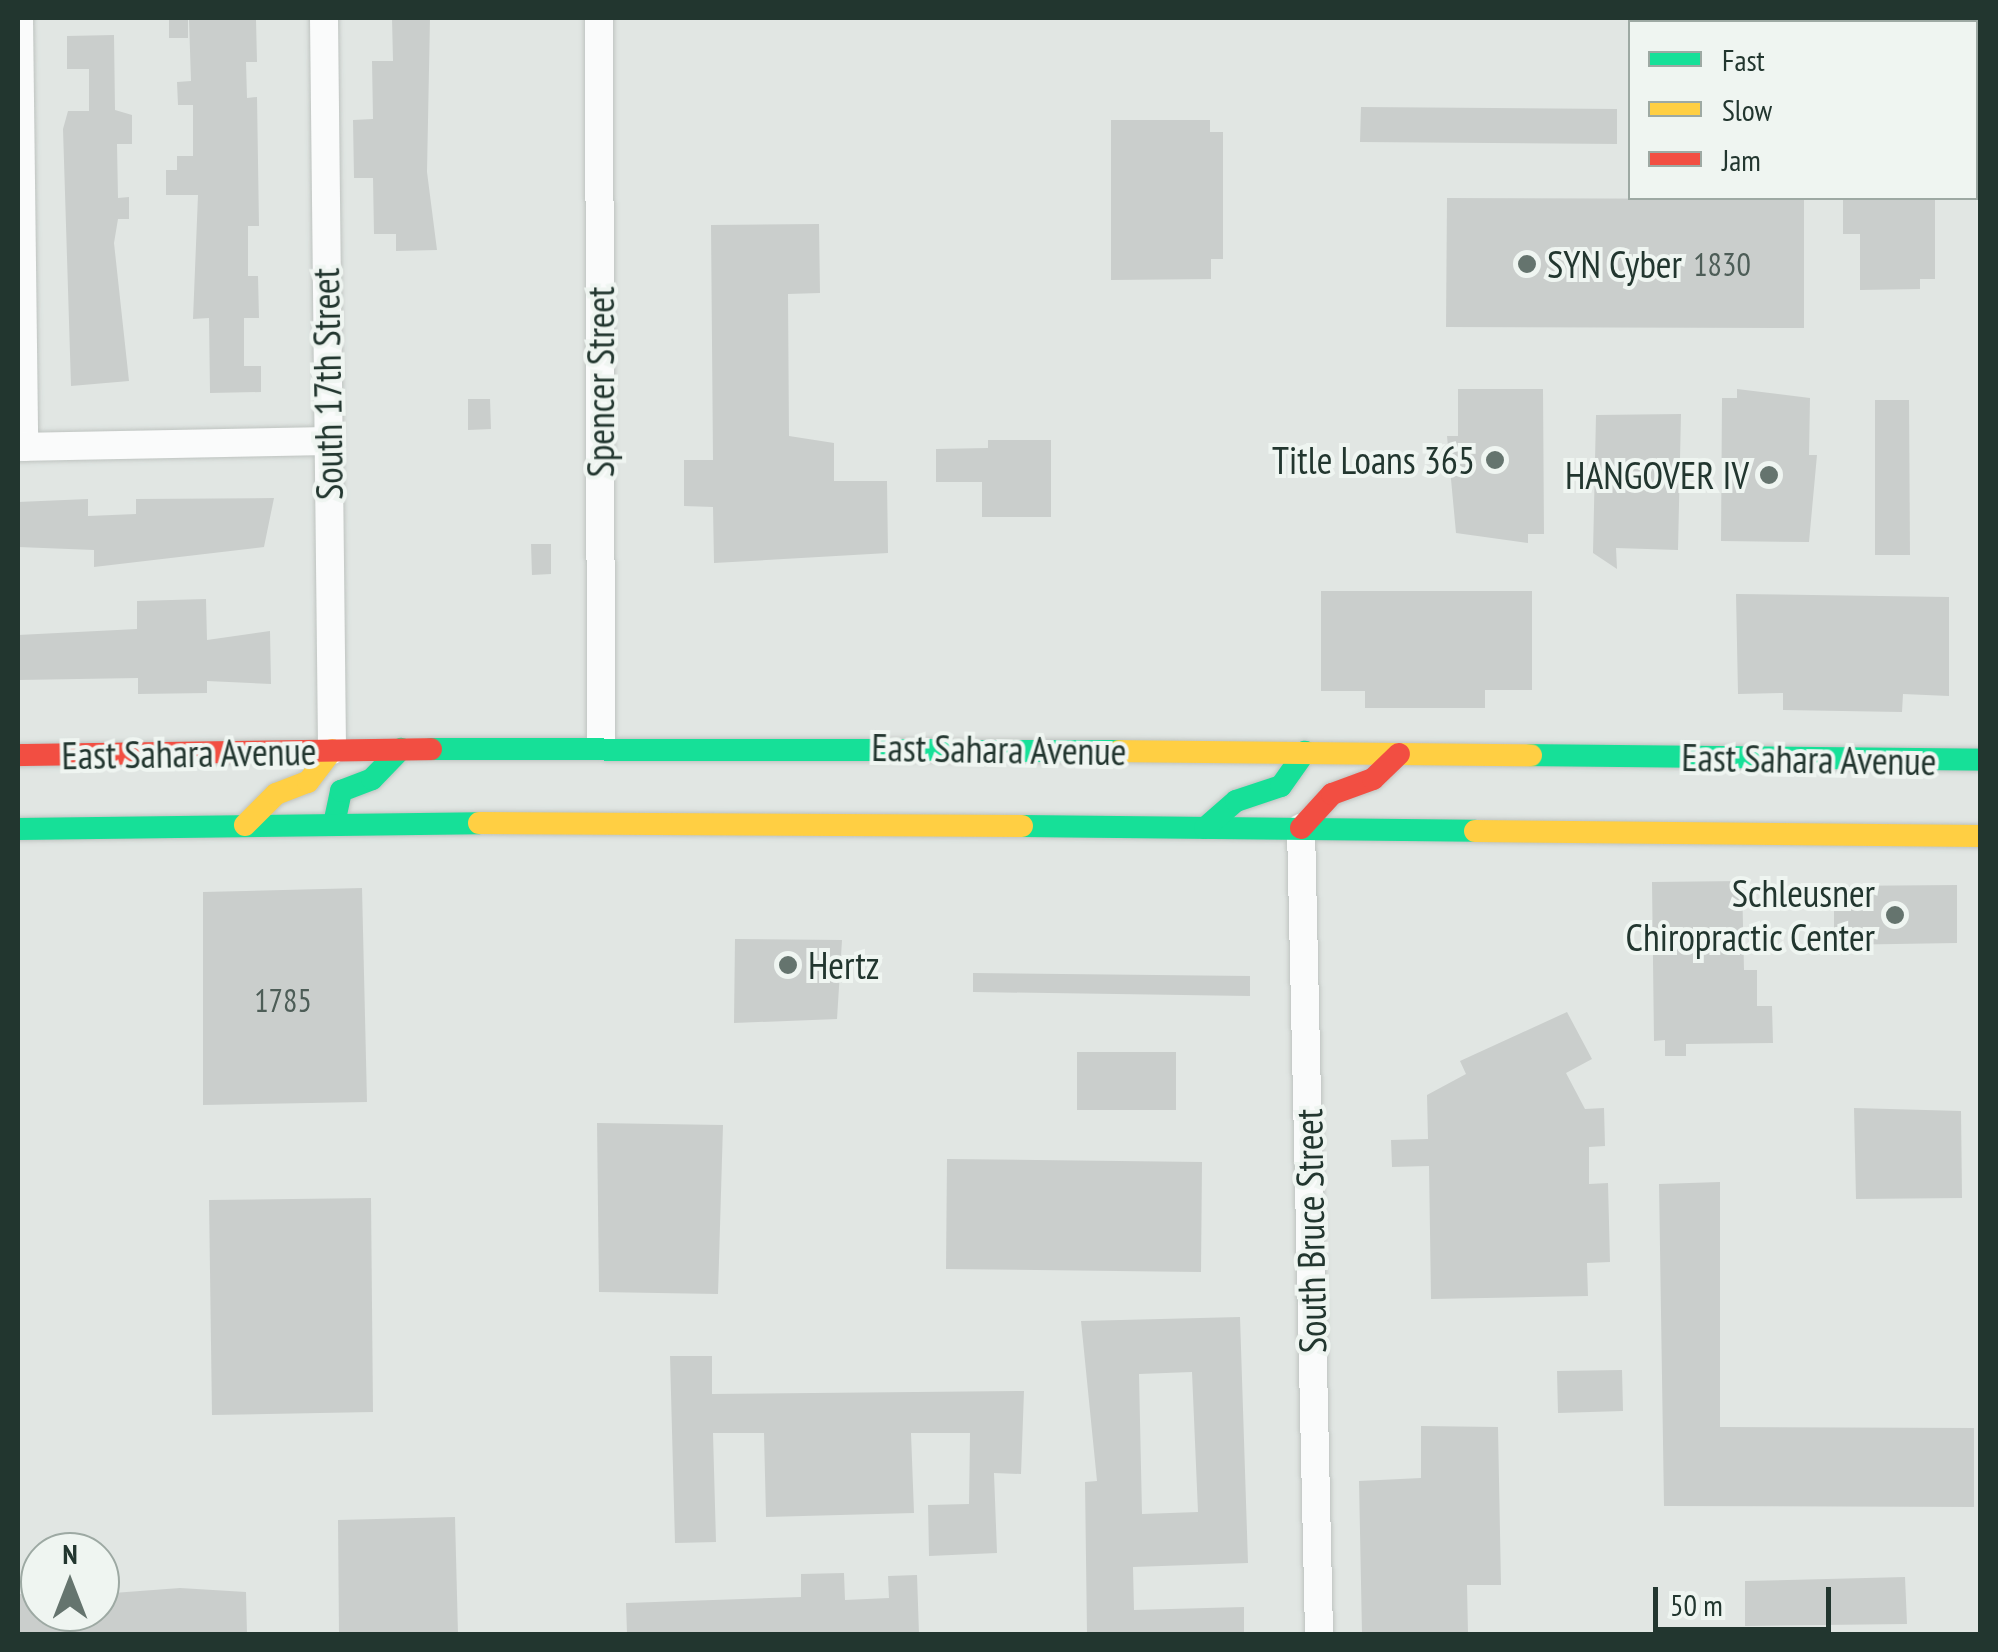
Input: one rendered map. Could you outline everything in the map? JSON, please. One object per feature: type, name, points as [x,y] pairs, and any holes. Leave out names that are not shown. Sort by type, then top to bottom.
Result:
[{"type":"main road","name":"East Sahara Avenue","points":[[18,756],[601,746],[1980,760]]},
{"type":"main road","points":[[334,824],[341,791],[372,779],[401,749]]},
{"type":"main road","points":[[246,825],[276,794],[308,782],[332,750]]},
{"type":"main road","points":[[1205,828],[1236,801],[1281,786],[1305,752]]},
{"type":"main road","points":[[1301,828],[1332,794],[1373,779],[1399,754]]},
{"type":"main road","name":"East Sahara Avenue","points":[[18,829],[334,824],[1301,828],[1980,836]]},
{"type":"street","points":[[18,18],[21,447],[327,441]]},
{"type":"street","name":"South 17th Street","points":[[324,18],[332,750]]},
{"type":"street","name":"Spencer Street","points":[[598,18],[601,746]]},
{"type":"street","name":"South Bruce Street","points":[[1301,828],[1319,1634]]},
{"type":"building","points":[[169,18],[188,18],[188,38],[169,38]]},
{"type":"building","points":[[392,18],[430,18],[427,172],[437,250],[396,251],[396,234],[374,234],[373,178],[354,178],[353,120],[373,119],[372,61],[393,61]]},
{"type":"building","points":[[256,19],[257,62],[246,62],[247,98],[257,97],[259,226],[248,226],[248,276],[258,276],[259,318],[244,318],[244,366],[261,366],[261,392],[210,393],[209,318],[193,319],[198,195],[166,195],[166,170],[177,170],[177,156],[193,156],[193,105],[178,105],[177,82],[191,81],[189,20]]},
{"type":"building","points":[[114,35],[115,110],[132,115],[132,144],[117,144],[118,198],[129,197],[129,219],[118,219],[114,243],[129,381],[71,386],[63,129],[68,111],[89,111],[89,69],[67,69],[67,36]]},
{"type":"building","points":[[1361,107],[1617,109],[1617,144],[1360,142]]},
{"type":"building","points":[[1111,120],[1210,120],[1210,132],[1223,132],[1223,259],[1211,259],[1211,279],[1111,280]]},
{"type":"building","points":[[1447,198],[1804,200],[1804,328],[1446,327]]},
{"type":"building","points":[[1843,200],[1935,200],[1935,279],[1920,279],[1920,289],[1860,290],[1860,234],[1843,234]]},
{"type":"building","points":[[819,224],[820,293],[788,294],[789,436],[834,443],[834,481],[887,481],[888,553],[714,563],[713,507],[684,506],[684,460],[713,460],[711,225]]},
{"type":"building","name":"Title Loans 365","points":[[1458,389],[1543,389],[1544,534],[1528,534],[1528,543],[1456,533],[1447,436],[1458,436]]},
{"type":"building","name":"HANGOVER IV","points":[[1737,389],[1810,398],[1809,455],[1817,455],[1809,542],[1721,541],[1722,398],[1737,398]]},
{"type":"building","points":[[468,399],[490,399],[491,429],[468,430]]},
{"type":"building","points":[[1875,400],[1909,400],[1910,555],[1875,555]]},
{"type":"building","points":[[1681,414],[1678,550],[1616,548],[1617,569],[1593,553],[1596,415]]},
{"type":"building","points":[[988,440],[1051,440],[1051,517],[982,517],[982,482],[936,482],[936,449],[988,448]]},
{"type":"building","points":[[274,498],[264,547],[94,567],[94,550],[18,547],[18,502],[88,499],[88,516],[136,514],[136,499]]},
{"type":"building","points":[[531,544],[551,544],[551,574],[532,575]]},
{"type":"building","points":[[1321,591],[1532,591],[1532,690],[1485,690],[1485,708],[1365,708],[1365,691],[1321,691]]},
{"type":"building","points":[[1736,594],[1949,597],[1949,696],[1903,694],[1902,712],[1783,710],[1783,693],[1738,694]]},
{"type":"building","points":[[206,599],[207,640],[270,631],[271,684],[207,681],[207,693],[138,694],[138,678],[18,680],[18,635],[137,629],[137,601]]},
{"type":"building","points":[[1742,881],[1744,970],[1757,970],[1757,1006],[1772,1006],[1773,1043],[1686,1044],[1686,1056],[1665,1056],[1665,1040],[1654,1041],[1652,882]]},
{"type":"building","name":"Schleusner Chiropractic Center","points":[[1957,885],[1957,943],[1834,945],[1834,886]]},
{"type":"building","points":[[362,888],[367,1102],[203,1105],[203,892]]},
{"type":"building","name":"Hertz","points":[[735,939],[842,940],[837,1019],[734,1023]]},
{"type":"building","points":[[973,973],[1250,976],[1250,996],[973,992]]},
{"type":"building","points":[[1567,1012],[1592,1059],[1566,1073],[1585,1109],[1604,1108],[1605,1146],[1589,1147],[1589,1184],[1608,1183],[1610,1262],[1587,1263],[1588,1296],[1431,1299],[1429,1166],[1392,1167],[1391,1140],[1428,1139],[1427,1095],[1466,1074],[1460,1061]]},
{"type":"building","points":[[1077,1052],[1176,1052],[1176,1110],[1077,1110]]},
{"type":"building","points":[[1854,1108],[1961,1111],[1962,1198],[1856,1199]]},
{"type":"building","points":[[597,1123],[723,1125],[718,1294],[599,1292]]},
{"type":"building","points":[[947,1159],[1202,1162],[1201,1272],[946,1269]]},
{"type":"building","points":[[1720,1182],[1720,1427],[1974,1428],[1974,1507],[1664,1506],[1659,1184]]},
{"type":"building","points":[[371,1198],[373,1412],[212,1415],[209,1200]]},
{"type":"building","points":[[1240,1317],[1248,1563],[1133,1567],[1134,1610],[1244,1607],[1244,1634],[1087,1634],[1085,1482],[1097,1481],[1081,1321]],"holes":[[[1192,1372],[1198,1512],[1142,1514],[1139,1374]]]},
{"type":"building","points":[[670,1356],[712,1356],[712,1394],[1024,1391],[1021,1474],[994,1473],[997,1553],[929,1556],[928,1505],[969,1504],[970,1433],[911,1433],[914,1513],[766,1517],[764,1433],[713,1433],[716,1542],[675,1543]]},
{"type":"building","points":[[1622,1370],[1623,1411],[1558,1413],[1557,1371]]},
{"type":"building","points":[[1421,1426],[1498,1427],[1501,1585],[1467,1585],[1468,1634],[1362,1634],[1359,1481],[1421,1478]]},
{"type":"building","points":[[455,1517],[458,1634],[339,1634],[338,1520]]},
{"type":"building","points":[[844,1573],[845,1600],[889,1598],[888,1576],[917,1575],[919,1634],[627,1634],[626,1603],[801,1597],[801,1574]]},
{"type":"building","points":[[1905,1577],[1907,1624],[1745,1626],[1745,1581]]},
{"type":"building","points":[[180,1588],[246,1592],[247,1634],[18,1634],[18,1594],[20,1632],[120,1632],[120,1592]]},
{"type":"traffic: fast","points":[[334,824],[341,791],[372,779],[401,749]]},
{"type":"traffic: fast","points":[[431,749],[1119,751]]},
{"type":"traffic: fast","points":[[1205,828],[1236,801],[1281,786],[1305,752]]},
{"type":"traffic: fast","points":[[1531,755],[1980,760]]},
{"type":"traffic: fast","points":[[18,829],[479,823]]},
{"type":"traffic: fast","points":[[1022,826],[1475,831]]},
{"type":"traffic: slow","points":[[245,825],[276,794],[308,782],[332,750]]},
{"type":"traffic: slow","points":[[1119,751],[1531,755]]},
{"type":"traffic: slow","points":[[479,823],[1022,826]]},
{"type":"traffic: slow","points":[[1475,831],[1980,836]]},
{"type":"traffic: jam","points":[[18,755],[431,749]]},
{"type":"traffic: jam","points":[[1301,828],[1332,794],[1373,779],[1399,754]]},
{"type":"place","name":"SYN Cyber","points":[[1527,264]]},
{"type":"place","name":"Title Loans 365","points":[[1495,460]]},
{"type":"place","name":"HANGOVER IV","points":[[1769,475]]},
{"type":"place","name":"Schleusner Chiropractic Center","points":[[1895,915]]},
{"type":"place","name":"Hertz","points":[[788,965]]}]
